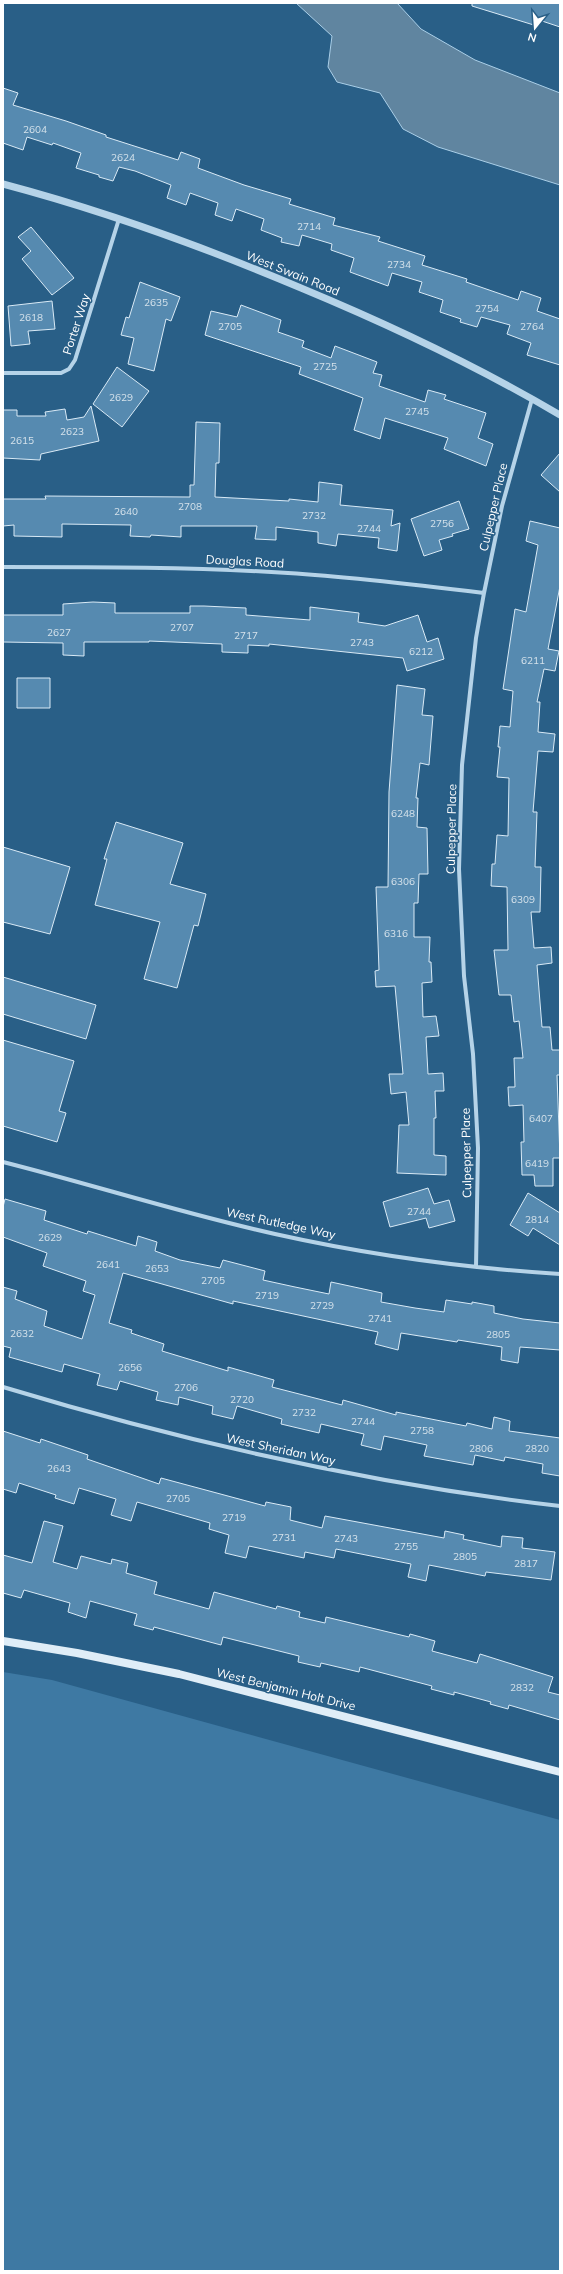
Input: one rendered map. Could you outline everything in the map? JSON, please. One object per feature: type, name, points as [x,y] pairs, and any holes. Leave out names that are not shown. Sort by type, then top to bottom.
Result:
[{"type":"main road","name":"West Benjamin Holt Drive","points":[[3,1641],[77,1653],[179,1674],[560,1772]]},
{"type":"street","name":"West Swain Road","points":[[3,184],[119,219],[220,255],[354,310],[462,361],[560,415]]},
{"type":"street","name":"Porter Way","points":[[3,373],[61,373],[69,369],[75,360],[119,219]]},
{"type":"street","name":"Culpepper Place","points":[[476,1267],[478,1148],[472,1054],[464,976],[459,869],[462,765],[476,638],[484,593],[505,494],[532,399]]},
{"type":"street","name":"Douglas Road","points":[[3,567],[184,568],[281,572],[375,580],[484,593]]},
{"type":"street","name":"West Rutledge Way","points":[[3,1162],[275,1234],[369,1252],[476,1267],[560,1274]]},
{"type":"street","name":"West Sheridan Way","points":[[3,1387],[100,1416],[202,1443],[297,1464],[429,1489],[560,1506]]},
{"type":"shaded area","points":[[296,3],[397,3],[421,29],[475,60],[560,93],[560,185],[438,147],[403,129],[380,93],[337,82],[328,67],[332,36]]},
{"type":"shaded area","points":[[3,1672],[52,1680],[560,1820],[560,2271],[3,2271]]},
{"type":"building","points":[[472,3],[560,3],[560,27],[539,20],[537,26],[472,6]]},
{"type":"building","points":[[3,88],[18,93],[13,105],[66,121],[106,135],[106,137],[178,160],[181,152],[200,159],[198,168],[244,185],[291,199],[289,204],[335,218],[333,225],[380,237],[378,241],[425,256],[422,265],[467,279],[466,282],[518,300],[521,291],[541,298],[537,311],[560,319],[560,365],[527,355],[531,343],[507,334],[510,325],[481,317],[477,327],[460,322],[461,319],[440,312],[443,300],[419,292],[422,282],[392,273],[388,286],[350,272],[354,258],[331,250],[332,244],[302,235],[299,246],[281,242],[282,238],[261,230],[264,219],[236,209],[232,221],[215,215],[218,203],[190,193],[186,205],[167,198],[171,185],[135,171],[119,167],[113,181],[99,177],[99,175],[76,168],[81,153],[53,143],[52,145],[27,137],[23,150],[3,143]]},
{"type":"building","points":[[31,227],[74,278],[52,295],[22,259],[31,251],[18,237]]},
{"type":"building","points":[[140,282],[180,297],[171,321],[166,319],[154,371],[128,364],[134,338],[121,335],[126,317],[129,318]]},
{"type":"building","points":[[52,301],[55,329],[28,331],[30,344],[11,346],[8,306]]},
{"type":"building","points":[[241,305],[281,320],[278,332],[304,341],[302,347],[331,358],[335,346],[377,362],[373,373],[382,375],[379,386],[425,402],[428,390],[446,395],[444,399],[486,413],[478,438],[493,444],[486,466],[444,449],[448,438],[385,418],[380,439],[354,430],[363,398],[299,374],[301,367],[205,335],[211,311],[237,317]]},
{"type":"building","points":[[117,367],[149,391],[122,427],[93,404]]},
{"type":"building","points":[[91,406],[99,441],[41,454],[40,460],[3,458],[3,410],[17,410],[17,416],[46,416],[45,412],[65,409],[67,420],[84,417]]},
{"type":"building","points":[[196,422],[220,423],[219,463],[216,463],[215,497],[289,501],[289,499],[318,502],[319,482],[342,485],[340,505],[393,510],[391,526],[400,523],[397,551],[378,548],[379,538],[338,534],[336,546],[318,543],[318,532],[276,527],[276,540],[255,539],[257,526],[181,526],[181,537],[151,535],[150,537],[130,536],[131,525],[62,524],[62,537],[14,536],[14,525],[3,526],[3,499],[46,499],[45,496],[190,497],[190,485],[194,485]]},
{"type":"building","points":[[560,453],[560,492],[541,475]]},
{"type":"building","points":[[459,501],[469,529],[439,540],[442,550],[424,556],[411,519]]},
{"type":"building","points":[[530,521],[560,528],[560,586],[548,649],[559,651],[555,671],[544,669],[537,702],[540,702],[538,732],[555,734],[553,752],[538,751],[533,812],[537,812],[535,867],[541,867],[540,912],[531,912],[534,948],[551,947],[552,963],[537,965],[542,1027],[550,1027],[552,1050],[560,1050],[560,1075],[557,1075],[560,1158],[553,1158],[553,1186],[535,1186],[534,1175],[522,1175],[521,1142],[524,1142],[523,1105],[509,1106],[508,1087],[515,1087],[514,1058],[523,1058],[519,1021],[514,1022],[511,995],[499,995],[494,950],[508,950],[507,887],[491,886],[492,864],[495,864],[497,835],[508,836],[509,778],[497,777],[500,747],[498,747],[500,726],[510,727],[513,691],[503,689],[515,609],[526,612],[538,545],[526,541]]},
{"type":"building","points":[[93,602],[115,603],[115,613],[190,613],[190,606],[204,606],[246,608],[246,615],[310,620],[310,607],[359,613],[358,622],[385,626],[418,615],[427,642],[438,638],[444,659],[407,671],[403,658],[269,644],[269,646],[248,645],[248,653],[222,652],[222,644],[149,641],[84,642],[84,656],[63,655],[63,643],[3,642],[3,615],[63,615],[63,604]]},
{"type":"building","points":[[17,678],[50,678],[50,708],[17,708]]},
{"type":"building","points":[[397,685],[425,689],[422,715],[433,716],[429,765],[420,763],[416,798],[418,798],[417,827],[427,828],[428,874],[419,874],[418,903],[414,903],[414,937],[430,937],[429,962],[431,962],[432,982],[422,983],[423,1017],[436,1016],[439,1036],[426,1037],[428,1074],[443,1073],[444,1091],[435,1091],[436,1118],[434,1118],[434,1155],[446,1156],[446,1175],[397,1173],[399,1125],[409,1125],[406,1092],[391,1094],[389,1074],[403,1074],[395,986],[376,987],[375,971],[379,970],[376,887],[388,887],[389,792]]},
{"type":"building","points":[[116,822],[183,843],[170,884],[206,894],[198,926],[194,925],[177,988],[144,979],[160,922],[95,905],[107,859],[104,859]]},
{"type":"building","points":[[3,847],[70,867],[50,934],[3,922]]},
{"type":"building","points":[[3,977],[96,1005],[86,1039],[3,1014]]},
{"type":"building","points":[[3,1040],[74,1061],[59,1111],[66,1113],[57,1142],[3,1126]]},
{"type":"building","points":[[428,1188],[434,1204],[449,1200],[455,1221],[429,1228],[426,1218],[390,1227],[383,1202]]},
{"type":"building","points":[[528,1193],[560,1213],[560,1245],[533,1228],[528,1236],[510,1225]]},
{"type":"building","points":[[5,1199],[46,1211],[44,1220],[87,1234],[88,1231],[136,1246],[138,1236],[157,1242],[155,1251],[180,1260],[220,1268],[223,1260],[265,1271],[263,1280],[329,1294],[331,1282],[382,1293],[381,1302],[444,1312],[446,1300],[472,1304],[472,1302],[494,1306],[494,1313],[523,1319],[560,1323],[560,1350],[520,1347],[518,1363],[501,1360],[502,1347],[458,1340],[457,1342],[401,1333],[398,1350],[375,1344],[378,1332],[233,1301],[233,1304],[123,1273],[109,1323],[132,1330],[131,1333],[164,1344],[162,1351],[228,1371],[228,1367],[274,1380],[272,1387],[342,1405],[343,1400],[396,1415],[396,1412],[466,1426],[467,1423],[492,1429],[494,1417],[510,1421],[509,1431],[560,1438],[560,1476],[542,1473],[543,1464],[505,1457],[504,1461],[475,1455],[473,1465],[424,1456],[427,1445],[384,1436],[381,1450],[361,1445],[364,1434],[321,1424],[319,1433],[281,1424],[282,1419],[237,1406],[233,1419],[212,1414],[213,1406],[179,1397],[178,1405],[156,1400],[158,1392],[120,1381],[117,1390],[97,1385],[100,1374],[64,1364],[62,1372],[9,1357],[11,1348],[3,1346],[3,1287],[17,1291],[15,1299],[47,1311],[44,1326],[82,1339],[95,1295],[83,1291],[86,1281],[43,1266],[47,1253],[3,1237],[3,1207]]},
{"type":"building","points":[[3,1431],[40,1443],[41,1439],[88,1455],[87,1459],[159,1484],[161,1478],[265,1506],[266,1502],[291,1507],[290,1520],[322,1528],[325,1516],[444,1538],[445,1531],[464,1535],[463,1539],[501,1547],[502,1536],[523,1538],[522,1548],[555,1552],[551,1580],[486,1572],[485,1576],[429,1565],[426,1581],[408,1577],[411,1564],[336,1549],[334,1558],[305,1552],[304,1558],[249,1546],[246,1558],[225,1553],[229,1535],[209,1529],[210,1523],[137,1502],[131,1521],[111,1515],[116,1499],[79,1488],[74,1504],[55,1498],[56,1495],[19,1483],[16,1493],[3,1489]]},
{"type":"building","points":[[44,1521],[63,1526],[53,1562],[77,1569],[81,1556],[111,1564],[112,1559],[128,1563],[126,1573],[157,1582],[154,1594],[209,1609],[214,1592],[276,1609],[277,1606],[300,1612],[299,1617],[325,1623],[326,1617],[409,1637],[410,1634],[435,1641],[432,1651],[477,1663],[480,1654],[553,1677],[548,1692],[560,1695],[560,1720],[509,1705],[508,1709],[490,1704],[491,1702],[454,1692],[454,1695],[431,1689],[432,1686],[360,1667],[359,1672],[321,1663],[320,1667],[298,1662],[299,1656],[223,1637],[221,1645],[154,1627],[153,1630],[134,1625],[137,1614],[90,1601],[86,1618],[68,1612],[70,1603],[24,1590],[21,1598],[3,1593],[3,1555],[32,1563]]}]
